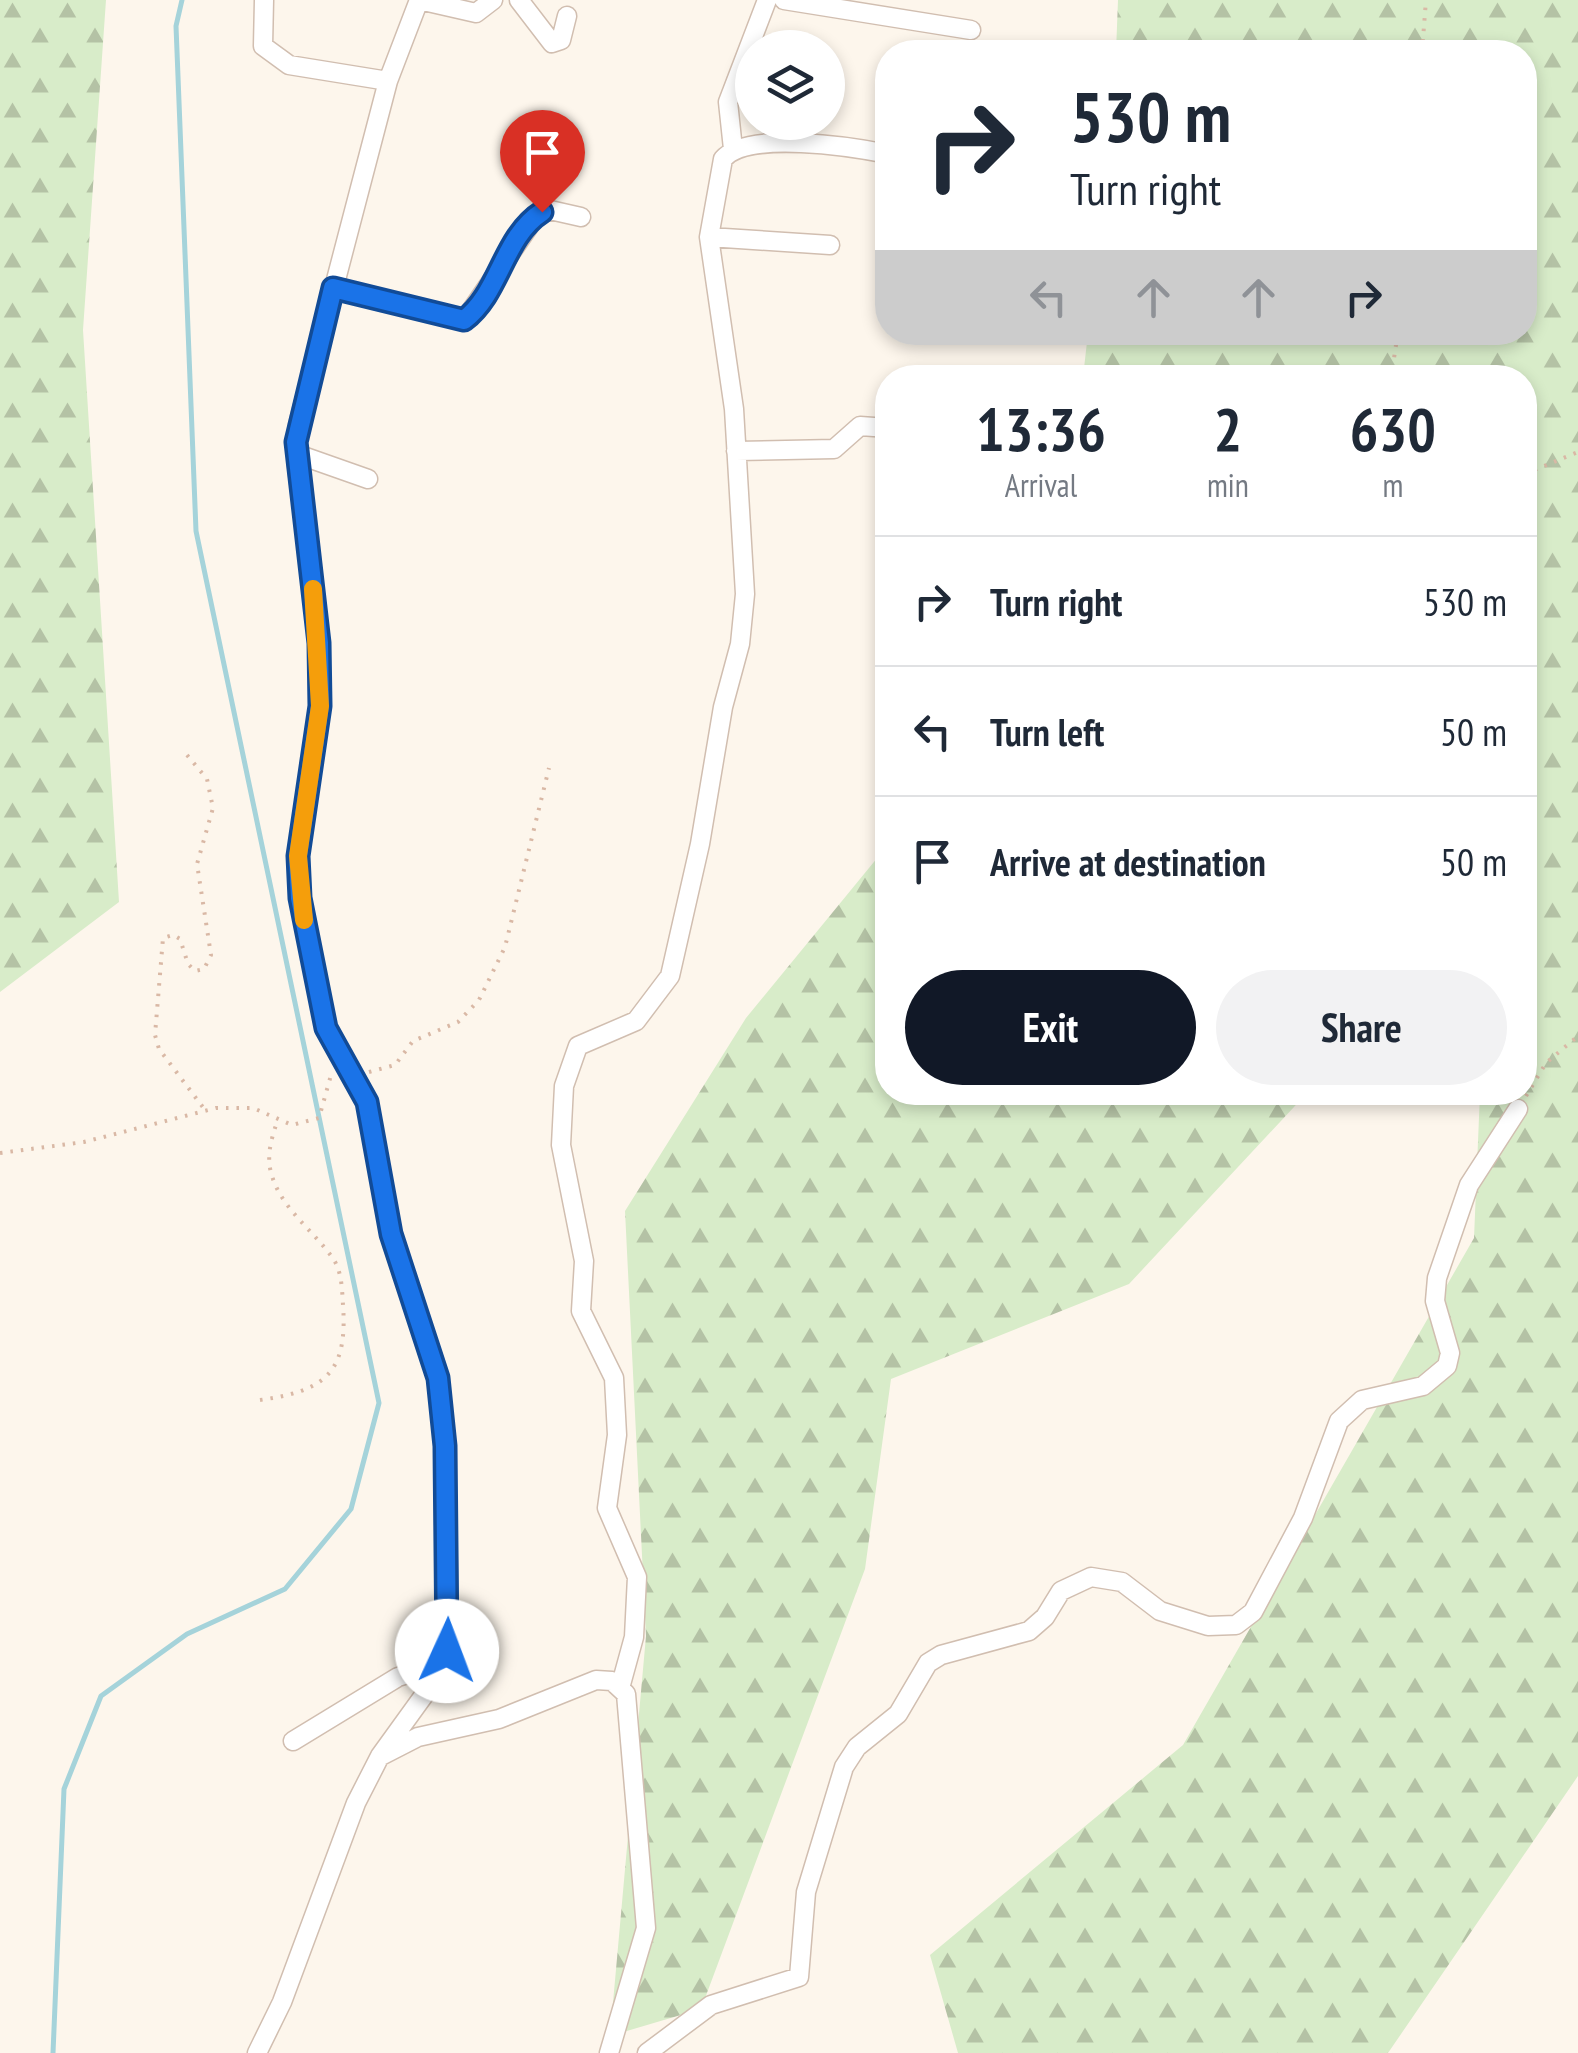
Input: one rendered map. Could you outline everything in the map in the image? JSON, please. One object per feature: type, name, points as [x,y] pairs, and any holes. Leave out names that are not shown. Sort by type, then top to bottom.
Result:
[{"type":"street","points":[[264,0],[263,46],[278,60],[388,81]]},
{"type":"street","points":[[257,2053],[282,2002],[356,1803],[380,1756],[426,1696],[443,1662],[448,1621],[448,1544],[438,1378],[395,1250],[379,1149],[356,1076],[326,1028],[300,898],[298,856],[320,706],[319,643],[297,454],[298,425],[388,81],[419,0],[476,13],[493,0]]},
{"type":"street","points":[[518,0],[552,43],[560,40],[568,16]]},
{"type":"street","points":[[609,2053],[646,1928],[632,1723],[620,1688],[632,1650],[637,1578],[607,1508],[617,1420],[614,1378],[581,1311],[584,1261],[568,1197],[560,1117],[568,1066],[578,1046],[636,1020],[670,976],[723,707],[740,644],[745,594],[731,378],[709,237],[720,166],[733,149],[728,102],[766,0]]},
{"type":"street","points":[[784,0],[971,30]]},
{"type":"street","points":[[733,149],[814,144],[875,152]]},
{"type":"street","points":[[333,288],[464,320],[536,216],[550,210],[581,217]]},
{"type":"street","points":[[709,237],[790,238],[830,245]]},
{"type":"street","points":[[736,451],[834,449],[860,426],[875,427]]},
{"type":"street","points":[[297,454],[368,479]]},
{"type":"street","points":[[647,2053],[711,2006],[799,1977],[806,1892],[844,1768],[857,1747],[898,1714],[934,1658],[1029,1632],[1045,1618],[1061,1590],[1091,1578],[1122,1582],[1160,1611],[1208,1626],[1236,1625],[1253,1612],[1303,1518],[1338,1421],[1362,1400],[1423,1386],[1447,1366],[1450,1353],[1435,1300],[1437,1278],[1469,1184],[1518,1109]]},
{"type":"street","points":[[293,1741],[398,1677],[443,1662]]},
{"type":"street","points":[[380,1756],[442,1729],[499,1719],[596,1680],[620,1688]]},
{"type":"path","points":[[1423,40],[1426,0]]},
{"type":"path","points":[[1537,469],[1578,452]]},
{"type":"path","points":[[188,755],[202,770],[211,792],[212,824],[197,864],[212,942],[209,961],[195,970],[188,964],[180,939],[173,935],[161,941],[155,1035],[159,1049],[205,1110]]},
{"type":"path","points":[[356,1076],[396,1064],[414,1041],[458,1022],[479,1000],[505,948],[549,768]]},
{"type":"path","points":[[1537,1078],[1546,1063],[1578,1036]]},
{"type":"path","points":[[0,1153],[84,1142],[205,1110],[238,1107],[292,1124],[319,1118],[338,1052]]},
{"type":"path","points":[[1518,1109],[1520,1105]]},
{"type":"path","points":[[260,1400],[306,1393],[316,1386],[332,1369],[344,1332],[337,1264],[273,1179],[269,1146],[278,1119]]},
{"type":"green space","points":[[0,0],[106,0],[83,330],[119,902],[0,992]]},
{"type":"green space","points":[[1118,0],[1578,0],[1578,1776],[1388,2053],[958,2053],[930,1955],[1183,1745],[1474,1238],[1480,1105],[1537,1105],[1537,365],[1084,365],[1087,345],[1537,345],[1537,40],[1116,40]]},
{"type":"green space","points":[[875,861],[875,1105],[1296,1105],[1129,1284],[891,1379],[865,1569],[701,2009],[610,2036],[646,1636],[625,1211],[746,1018]]},
{"type":"waterway","points":[[53,2053],[64,1789],[101,1696],[187,1634],[285,1589],[351,1509],[379,1403],[196,531],[176,26],[182,0]]},
{"type":"slow traffic","points":[[304,920],[298,856],[320,706],[313,589]]},
{"type":"route","points":[[447,1651],[445,1446],[438,1378],[391,1234],[379,1149],[367,1102],[326,1028],[300,898],[298,856],[320,706],[319,643],[296,442],[333,288],[464,320],[478,307],[527,224],[542,212]]}]
